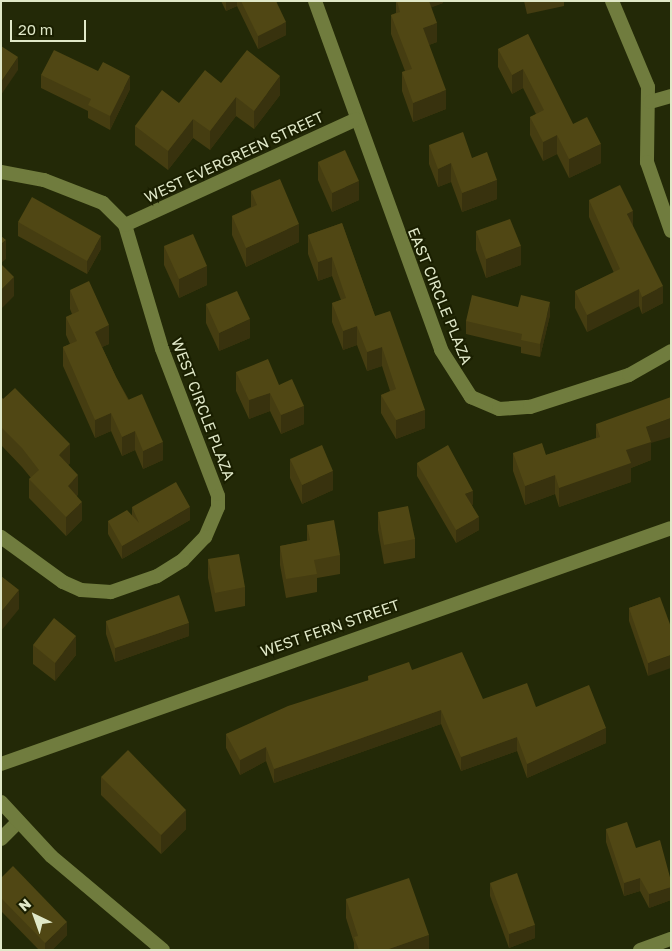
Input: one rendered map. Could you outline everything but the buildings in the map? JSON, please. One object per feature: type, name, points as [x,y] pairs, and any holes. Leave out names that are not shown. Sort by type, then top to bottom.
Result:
[{"type":"street","name":"EAST CIRCLE PLAZA","points":[[315,1],[356,120],[441,350],[471,398],[499,409],[530,408],[629,375],[671,351]]},
{"type":"street","points":[[612,1],[643,71],[650,102],[648,162],[671,232]]},
{"type":"street","points":[[650,102],[671,96]]},
{"type":"street","name":"WEST EVERGREEN STREET","points":[[125,225],[356,120]]},
{"type":"street","name":"WEST CIRCLE PLAZA","points":[[1,172],[44,180],[103,203],[125,225],[162,349],[216,483],[218,507],[205,537],[172,568],[111,592],[88,591],[63,582],[1,537]]},
{"type":"street","name":"WEST FERN STREET","points":[[1,764],[671,528]]},
{"type":"street","points":[[1,802],[51,856],[163,950]]},
{"type":"street","points":[[1,838],[18,822]]},
{"type":"street","points":[[640,950],[671,939]]}]
